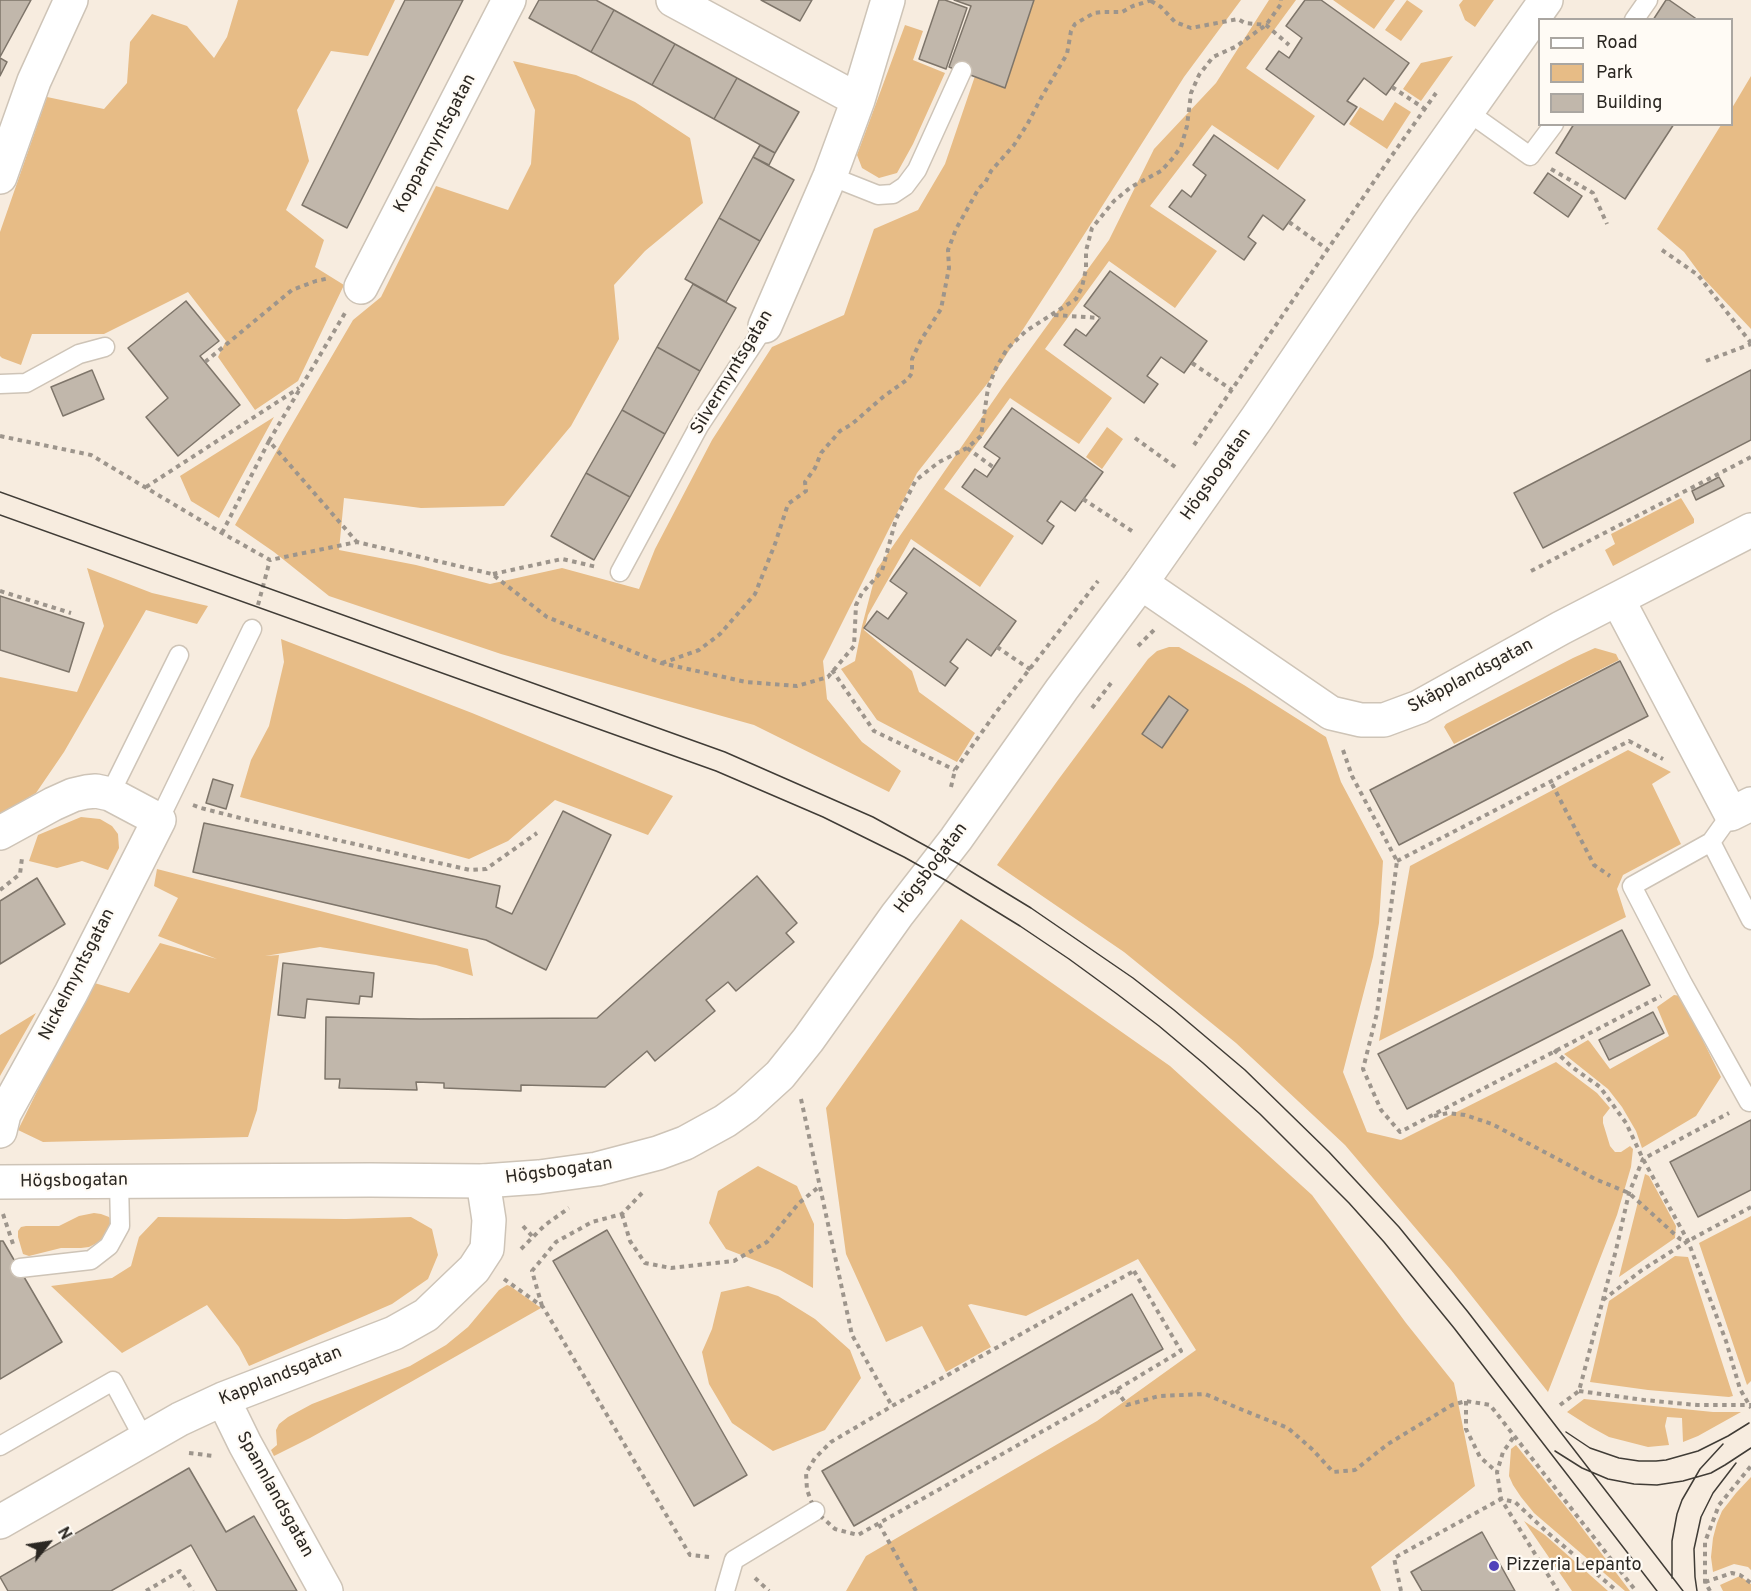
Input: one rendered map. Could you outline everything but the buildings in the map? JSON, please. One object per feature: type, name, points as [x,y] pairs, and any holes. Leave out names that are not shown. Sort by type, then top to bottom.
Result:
[{"type":"street","points":[[0,177],[34,81],[71,0]]},
{"type":"street","name":"Kopparmyntsgatan","points":[[361,287],[509,0]]},
{"type":"street","points":[[673,0],[858,100]]},
{"type":"street","name":"Silvermyntsgatan","points":[[765,326],[830,176],[858,100],[888,0]]},
{"type":"street","name":"Högsbogatan","points":[[1,1195],[119,1181],[483,1181],[568,1174],[626,1162],[685,1143],[725,1121],[746,1106],[769,1086],[808,1040],[897,915],[956,839],[1062,689],[1141,583],[1304,350],[1399,208],[1546,0]]},
{"type":"street","name":"Skäpplandsgatan","points":[[1141,583],[1331,713],[1361,720],[1384,720],[1419,707],[1562,628],[1751,530]]},
{"type":"street","points":[[1618,600],[1700,755],[1741,809]]},
{"type":"street","points":[[11,844],[53,804],[73,795],[96,791],[165,808]]},
{"type":"street","name":"Nickelmyntsgatan","points":[[0,1131],[4,1114],[70,993],[165,808]]},
{"type":"street","name":"Kapplandsgatan","points":[[0,1522],[180,1419],[223,1399],[394,1333],[426,1315],[474,1269],[487,1249],[489,1220],[483,1181]]},
{"type":"street","name":"Spannlandsgatan","points":[[223,1399],[245,1444],[326,1591]]},
{"type":"lane","points":[[1635,18],[1648,0]]},
{"type":"lane","points":[[830,176],[878,195],[893,194],[905,186],[916,170],[962,71]]},
{"type":"lane","points":[[1468,112],[1530,156],[1552,126]]},
{"type":"lane","name":"Silvermyntsgatan","points":[[620,572],[699,426],[765,326]]},
{"type":"lane","points":[[0,384],[26,383],[79,354],[105,347]]},
{"type":"lane","points":[[165,808],[252,629]]},
{"type":"lane","points":[[110,794],[179,655]]},
{"type":"lane","points":[[1741,809],[1711,842],[1632,886],[1683,984],[1750,1102]]},
{"type":"lane","points":[[1711,842],[1751,920]]},
{"type":"lane","points":[[20,1268],[91,1260],[110,1245],[120,1226],[119,1181]]},
{"type":"lane","points":[[0,1446],[113,1381],[144,1439]]},
{"type":"lane","points":[[725,1591],[734,1560],[815,1511]]},
{"type":"path","points":[[0,436],[91,455],[270,560],[357,542],[492,574],[547,617],[661,663],[746,682],[797,686],[828,677],[854,646],[856,605],[862,593],[882,571],[896,519],[916,480],[939,462],[967,448],[981,436],[988,388],[1007,350],[1026,331],[1076,299],[1082,287],[1086,269],[1086,251],[1092,228],[1114,201],[1131,187],[1161,171],[1181,147],[1187,126],[1191,93],[1199,75],[1213,57],[1235,47],[1266,25],[1281,4],[1281,0]]},
{"type":"path","points":[[661,663],[699,650],[720,634],[732,621],[755,594],[788,504],[806,491],[805,482],[815,468],[821,453],[840,431],[852,424],[912,374],[912,359],[941,309],[949,268],[948,250],[956,229],[979,188],[1014,145],[1028,123],[1067,54],[1071,31],[1075,24],[1094,14],[1122,12],[1133,6],[1152,1],[1175,22],[1191,28],[1238,19],[1245,23],[1266,25],[1289,45]]},
{"type":"path","points":[[1392,87],[1425,109]]},
{"type":"path","points":[[1190,451],[1438,91]]},
{"type":"path","points":[[1530,156],[1593,193],[1608,224]]},
{"type":"path","points":[[1289,222],[1327,249]]},
{"type":"path","points":[[1662,250],[1698,275],[1751,344],[1706,361]]},
{"type":"path","points":[[205,362],[292,290],[316,281],[343,276],[361,287],[269,441],[222,533]]},
{"type":"path","points":[[1053,315],[1100,318]]},
{"type":"path","points":[[1192,363],[1232,390]]},
{"type":"path","points":[[146,487],[300,388]]},
{"type":"path","points":[[1135,438],[1178,469]]},
{"type":"path","points":[[269,441],[357,542]]},
{"type":"path","points":[[967,448],[993,467]]},
{"type":"path","points":[[1531,571],[1751,457]]},
{"type":"path","points":[[1172,478],[1184,460]]},
{"type":"path","points":[[1083,499],[1135,533],[1141,524]]},
{"type":"path","points":[[492,574],[562,559],[620,572]]},
{"type":"path","points":[[252,629],[270,560]]},
{"type":"path","points":[[951,789],[955,770],[1029,669],[1100,579]]},
{"type":"path","points":[[0,591],[71,613]]},
{"type":"path","points":[[1137,647],[1153,631],[1170,603]]},
{"type":"path","points":[[997,647],[1029,669]]},
{"type":"path","points":[[832,670],[874,731],[955,770]]},
{"type":"path","points":[[1088,713],[1116,675]]},
{"type":"path","points":[[1331,713],[1352,776],[1397,861],[1377,1013],[1363,1070],[1382,1110],[1400,1132],[1683,984]]},
{"type":"path","points":[[1397,861],[1629,741],[1679,767],[1700,755]]},
{"type":"path","points":[[1552,784],[1594,865],[1624,887],[1632,886]]},
{"type":"path","points":[[165,808],[201,808],[470,870],[486,869],[537,833]]},
{"type":"path","points":[[0,890],[20,874],[11,844]]},
{"type":"path","points":[[1554,1050],[1600,1088],[1626,1123],[1688,1241],[1726,1341],[1740,1389],[1751,1407]]},
{"type":"path","points":[[798,1089],[852,1335],[892,1406]]},
{"type":"path","points":[[1560,1405],[1579,1391],[1629,1193],[1643,1159],[1750,1102]]},
{"type":"path","points":[[1430,1116],[1448,1113],[1465,1115],[1492,1124],[1595,1179],[1629,1193],[1680,1239],[1688,1241]]},
{"type":"path","points":[[622,1214],[630,1241],[645,1263],[671,1268],[734,1261],[767,1242],[799,1203],[820,1186]]},
{"type":"path","points":[[643,1192],[622,1214],[592,1222],[556,1242],[532,1271],[543,1307],[690,1555],[734,1560]]},
{"type":"path","points":[[1,1195],[20,1268]]},
{"type":"path","points":[[517,1254],[545,1225],[574,1205]]},
{"type":"path","points":[[1602,1300],[1641,1270],[1688,1241],[1751,1207]]},
{"type":"path","points":[[831,1442],[1134,1271],[1180,1351],[1116,1390],[858,1535]]},
{"type":"path","points":[[499,1275],[543,1307]]},
{"type":"path","points":[[1116,1390],[1127,1405],[1159,1396],[1205,1394],[1288,1428],[1333,1472],[1355,1470],[1388,1444],[1452,1405],[1466,1401],[1490,1405],[1636,1591]]},
{"type":"path","points":[[1579,1391],[1697,1405],[1751,1407]]},
{"type":"path","points":[[1466,1401],[1466,1429],[1479,1457],[1497,1472]]},
{"type":"path","points":[[1514,1438],[1503,1452],[1497,1472],[1501,1499],[1558,1591]]},
{"type":"path","points":[[180,1454],[191,1453],[216,1457],[225,1455],[245,1444]]},
{"type":"path","points":[[1710,1591],[1705,1582],[1705,1542],[1719,1505],[1751,1466]]},
{"type":"path","points":[[1401,1591],[1394,1558],[1501,1499],[1515,1502],[1617,1591]]},
{"type":"path","points":[[879,1524],[916,1591]]},
{"type":"path","points":[[146,1591],[180,1571],[193,1591]]},
{"type":"path","points":[[1705,1582],[1732,1573],[1740,1575],[1751,1583]]},
{"type":"green space","points":[[238,0],[395,0],[368,56],[331,51],[297,110],[309,161],[286,210],[324,240],[315,267],[344,285],[298,381],[255,410],[218,357],[226,341],[188,292],[104,334],[32,334],[21,365],[2,358],[0,356],[0,232],[47,97],[104,109],[127,83],[130,42],[152,14],[187,26],[214,58],[227,37]]},
{"type":"green space","points":[[1034,0],[1241,0],[1184,77],[990,380],[917,473],[823,661],[827,699],[862,742],[901,771],[889,792],[754,725],[501,654],[329,596],[274,552],[235,525],[353,320],[381,297],[436,186],[508,210],[531,164],[535,110],[513,61],[576,75],[635,102],[690,138],[703,203],[645,251],[614,285],[619,339],[571,426],[504,506],[421,508],[344,498],[339,550],[416,565],[490,584],[562,568],[639,589],[655,549],[712,440],[772,347],[844,315],[874,229],[918,210],[945,164],[975,76]]},
{"type":"green space","points":[[1269,0],[1296,0],[1246,68],[1315,116],[1278,170],[1212,125],[1150,206],[1217,251],[1175,308],[1109,261],[1045,349],[1112,398],[1079,444],[1010,398],[944,489],[1014,536],[980,587],[911,539],[868,615],[864,630],[912,671],[919,692],[975,733],[957,762],[877,720],[841,669],[855,661],[877,569],[1002,388],[1109,240],[1154,149],[1216,83]]},
{"type":"green space","points":[[1333,0],[1395,0],[1374,29]]},
{"type":"green space","points":[[1407,0],[1423,11],[1401,41],[1385,30]]},
{"type":"green space","points":[[1463,0],[1494,0],[1475,27],[1465,20],[1459,5]]},
{"type":"green space","points":[[905,25],[923,31],[913,60],[945,73],[913,144],[897,173],[879,178],[862,168],[857,155]]},
{"type":"green space","points":[[1453,56],[1421,101],[1403,89],[1421,63]]},
{"type":"green space","points":[[1751,76],[1751,329],[1704,279],[1684,252],[1657,229],[1720,126],[1733,126],[1733,106]]},
{"type":"green space","points":[[1395,102],[1411,112],[1387,149],[1349,124],[1360,107],[1383,121]]},
{"type":"green space","points":[[274,417],[219,518],[191,501],[180,476]]},
{"type":"green space","points":[[1107,427],[1123,439],[1102,469],[1086,457]]},
{"type":"green space","points":[[1681,498],[1694,519],[1694,523],[1613,566],[1605,550],[1615,544],[1611,534]]},
{"type":"green space","points":[[87,568],[152,593],[208,606],[197,624],[146,610],[64,752],[36,793],[0,814],[0,677],[77,692],[104,626]]},
{"type":"green space","points":[[281,639],[472,713],[673,796],[648,835],[555,800],[508,841],[469,859],[240,797],[251,760],[269,726],[284,662]]},
{"type":"green space","points":[[1179,647],[1326,737],[1341,782],[1383,861],[1379,923],[1373,957],[1343,1072],[1367,1132],[1401,1140],[1556,1062],[1597,1093],[1610,1108],[1603,1117],[1603,1123],[1610,1146],[1615,1152],[1621,1152],[1630,1146],[1633,1149],[1631,1167],[1617,1215],[1548,1392],[1451,1270],[1345,1145],[1236,1043],[1124,952],[997,865],[1148,659],[1157,651]]},
{"type":"green space","points":[[1595,648],[1616,654],[1619,660],[1454,744],[1444,727],[1446,724]]},
{"type":"green space","points":[[1628,750],[1671,772],[1652,784],[1681,844],[1623,875],[1617,889],[1626,917],[1379,1041],[1410,866]]},
{"type":"green space","points":[[81,817],[100,819],[112,826],[118,834],[119,848],[108,870],[82,861],[57,868],[29,861],[38,835]]},
{"type":"green space","points":[[157,869],[468,949],[473,976],[436,965],[320,947],[265,956],[279,955],[257,1110],[248,1137],[43,1142],[18,1130],[91,982],[129,993],[160,943],[217,959],[158,936],[178,898],[154,886]]},
{"type":"green space","points":[[961,919],[1170,1066],[1312,1195],[1406,1323],[1454,1383],[1475,1486],[1371,1567],[1381,1591],[846,1591],[866,1556],[1097,1421],[1196,1350],[1138,1259],[1026,1316],[968,1305],[991,1347],[946,1372],[922,1326],[886,1342],[846,1254],[826,1108]]},
{"type":"green space","points":[[1674,995],[1681,996],[1721,1077],[1696,1116],[1642,1148],[1636,1131],[1608,1089],[1564,1054],[1588,1040],[1610,1069],[1669,1036],[1657,1007]]},
{"type":"green space","points":[[36,1013],[0,1076],[0,1035]]},
{"type":"green space","points":[[758,1166],[797,1186],[814,1224],[813,1288],[780,1270],[726,1249],[709,1223],[718,1191]]},
{"type":"green space","points":[[1645,1174],[1649,1176],[1676,1226],[1675,1238],[1619,1277]]},
{"type":"green space","points":[[94,1213],[109,1217],[112,1221],[112,1229],[101,1241],[89,1247],[61,1248],[29,1256],[23,1254],[18,1237],[21,1227],[59,1226],[79,1216]]},
{"type":"green space","points":[[1751,1216],[1751,1381],[1747,1385],[1699,1243]]},
{"type":"green space","points":[[158,1217],[346,1219],[411,1217],[432,1229],[438,1255],[428,1279],[392,1304],[249,1366],[239,1347],[207,1305],[122,1353],[51,1286],[112,1278],[131,1266],[139,1237]]},
{"type":"green space","points":[[1675,1256],[1688,1257],[1733,1396],[1648,1390],[1590,1382],[1609,1301]]},
{"type":"green space","points":[[507,1285],[541,1308],[274,1456],[271,1450],[277,1445],[276,1430],[279,1424],[288,1417],[312,1404],[410,1366],[446,1345],[468,1327],[499,1290]]},
{"type":"green space","points":[[748,1286],[778,1296],[815,1319],[850,1350],[861,1378],[825,1430],[773,1451],[732,1423],[709,1384],[702,1352],[712,1329],[721,1292]]},
{"type":"green space","points":[[1584,1399],[1713,1412],[1741,1412],[1683,1442],[1682,1418],[1667,1417],[1665,1426],[1669,1445],[1648,1447],[1609,1437],[1567,1412]]},
{"type":"green space","points":[[1516,1445],[1630,1591],[1625,1591],[1534,1513],[1521,1497],[1509,1476],[1511,1449]]},
{"type":"green space","points":[[1751,1477],[1751,1570],[1748,1567],[1734,1564],[1713,1572],[1711,1557],[1717,1523],[1722,1511]]},
{"type":"green space","points":[[1524,1521],[1545,1535],[1608,1591],[1572,1591]]},
{"type":"green space","points":[[1740,1576],[1751,1584],[1751,1591],[1723,1591],[1720,1585]]},
{"type":"tram line","points":[[0,492],[725,752],[873,817],[957,863],[1031,908],[1133,978],[1174,1010],[1245,1070],[1329,1152],[1399,1227],[1468,1312],[1683,1591]]},
{"type":"tram line","points":[[0,515],[716,771],[823,817],[904,857],[1020,926],[1117,994],[1203,1063],[1260,1114],[1349,1203],[1454,1328],[1657,1591]]},
{"type":"tram line","points":[[1566,1432],[1590,1448],[1619,1458],[1656,1461],[1698,1451],[1749,1423]]},
{"type":"tram line","points":[[1672,1578],[1672,1541],[1682,1500],[1700,1469],[1723,1444]]},
{"type":"tram line","points":[[1555,1451],[1582,1468],[1608,1479],[1634,1484],[1657,1485],[1711,1473],[1751,1448]]},
{"type":"tram line","points":[[1697,1591],[1694,1549],[1701,1517],[1713,1493],[1736,1463]]},
{"type":"place","name":"Pizzeria Lepanto","points":[[1494,1566]]}]
